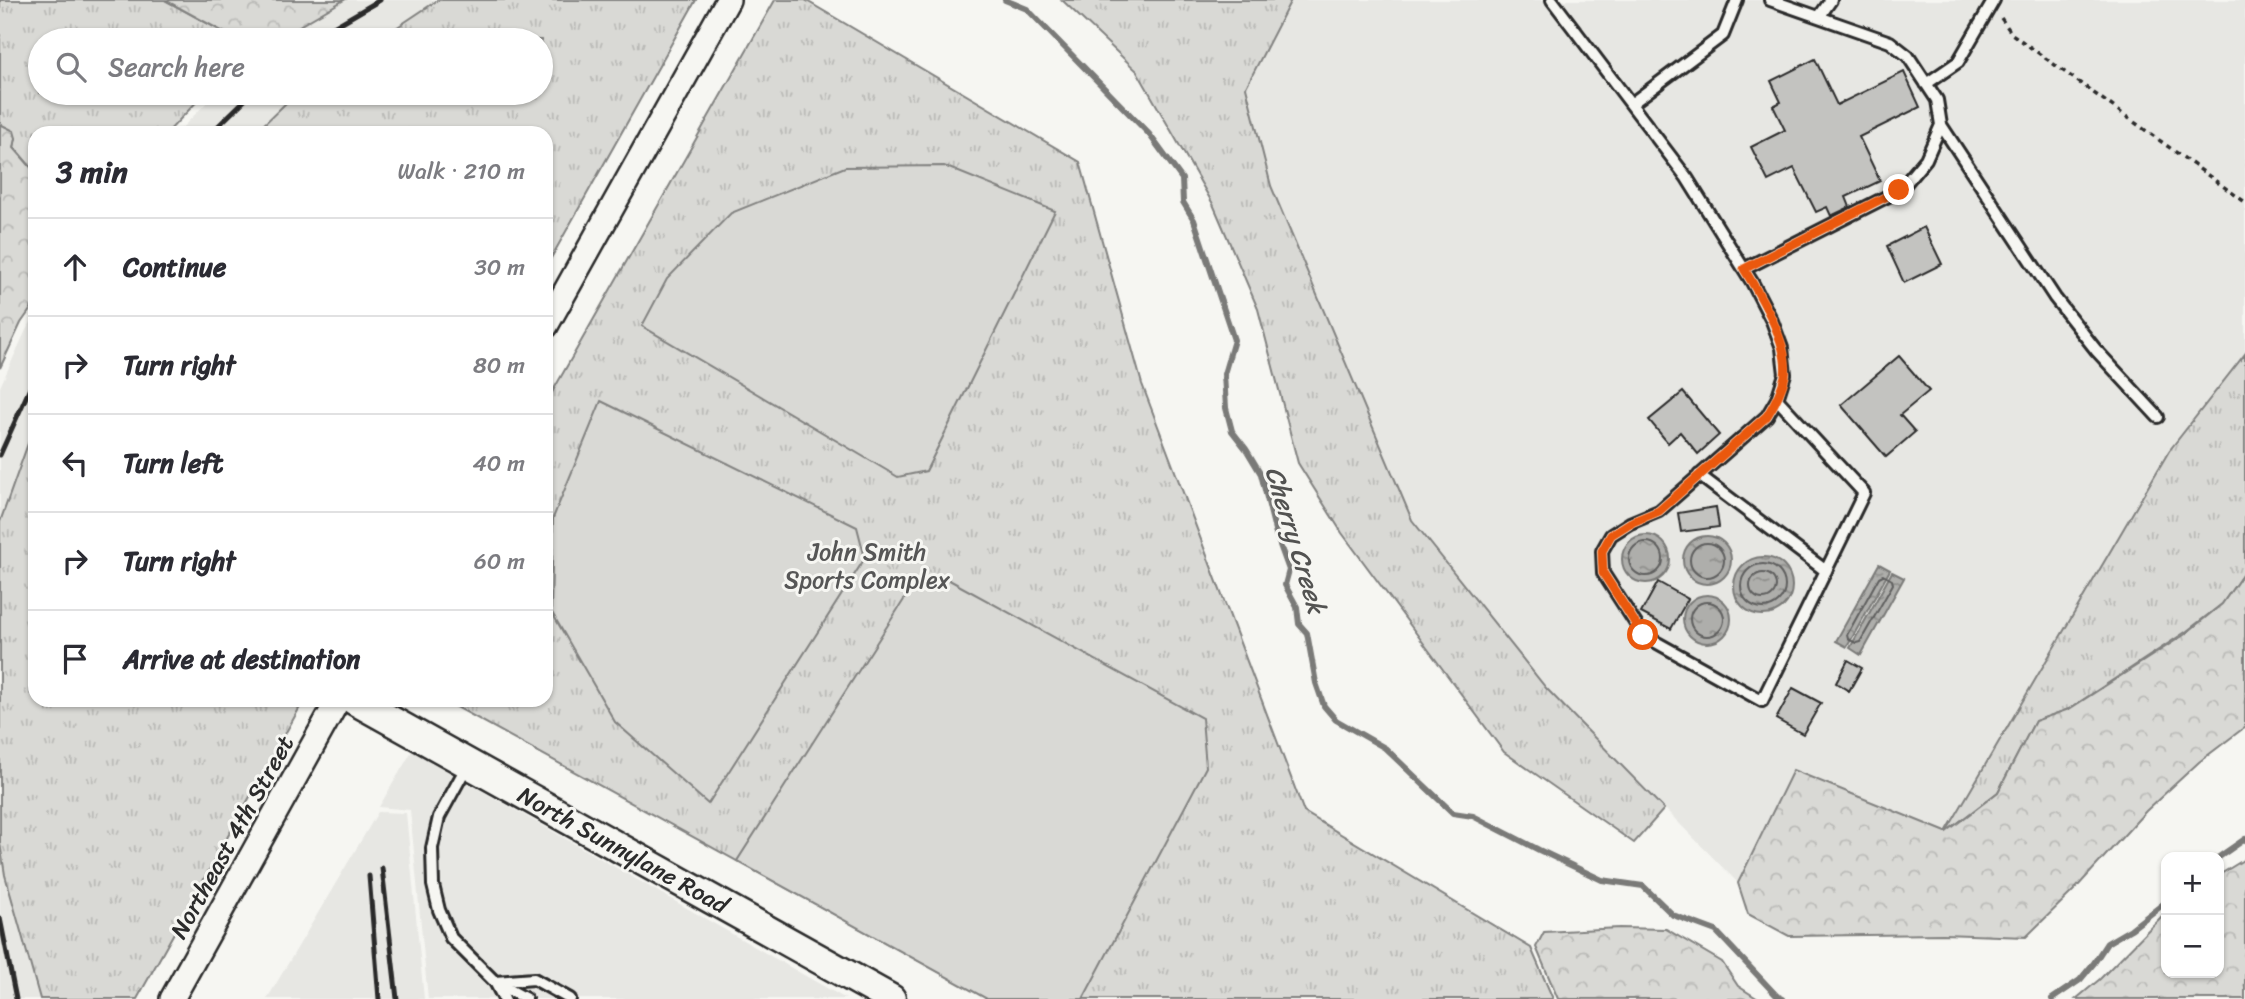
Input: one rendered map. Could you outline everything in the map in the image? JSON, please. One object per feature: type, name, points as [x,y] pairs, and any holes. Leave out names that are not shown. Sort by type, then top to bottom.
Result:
[{"type":"street","points":[[553,314],[728,1]]},
{"type":"street","name":"Northeast 4th Street","points":[[173,999],[334,707]]},
{"type":"street","name":"North Sunnylane Road","points":[[366,707],[891,999]]},
{"type":"lane","points":[[1552,0],[1687,178],[1744,269],[1772,321],[1782,348],[1785,374],[1777,399],[1767,416],[1659,511],[1630,523],[1611,535],[1602,551],[1603,573],[1643,635],[1762,701],[1864,493],[1777,399]]},
{"type":"lane","points":[[1631,104],[1723,35],[1737,0]]},
{"type":"lane","points":[[1770,0],[1891,42],[1908,56],[1937,100],[1941,125],[2055,298],[2096,350],[2158,417]]},
{"type":"lane","points":[[1819,17],[1831,0]]},
{"type":"lane","points":[[1926,84],[1958,62],[1990,2]]},
{"type":"lane","points":[[1744,269],[1899,190],[1926,159],[1941,125]]},
{"type":"lane","points":[[1699,475],[1826,571]]},
{"type":"lane","points":[[468,764],[439,817],[432,848],[433,885],[439,910],[451,938],[495,982],[526,999]]},
{"type":"lane","points":[[495,982],[534,979],[570,999]]},
{"type":"lane","points":[[495,982],[504,999]]},
{"type":"path","points":[[1990,2],[2012,34],[2245,202]]},
{"type":"shaded area","points":[[344,0],[438,0],[396,28],[296,28]]},
{"type":"shaded area","points":[[1291,0],[2245,0],[2245,354],[2169,451],[1946,832],[1793,770],[1738,883],[1546,688],[1412,520],[1271,186],[1245,87]]},
{"type":"shaded area","points":[[204,105],[284,105],[262,126],[184,126]]},
{"type":"shaded area","points":[[28,327],[28,444],[0,522],[0,387]]},
{"type":"shaded area","points":[[412,751],[846,999],[428,999],[410,810],[379,807]]},
{"type":"shaded area","points":[[378,812],[406,813],[424,999],[267,999]]},
{"type":"shaded area","points":[[0,843],[5,875],[40,999],[0,999]]},
{"type":"green space","points":[[0,0],[165,0],[216,28],[28,28],[28,105],[194,105],[174,126],[28,126],[28,164],[14,147],[16,138],[0,124]]},
{"type":"green space","points":[[165,0],[344,0],[296,28],[216,28]]},
{"type":"green space","points":[[438,0],[696,0],[553,255],[553,126],[262,126],[284,105],[553,105],[553,28],[396,28]]},
{"type":"green space","name":"John Smith Sports Complex","points":[[775,0],[805,0],[1080,162],[1142,384],[1304,812],[1531,948],[1553,999],[988,999],[457,707],[553,707],[553,391]]},
{"type":"green space","points":[[1062,0],[1291,0],[1246,87],[1271,186],[1412,520],[1546,688],[1664,809],[1634,843],[1504,752],[1342,533],[1298,463],[1258,309],[1213,204],[1137,71]]},
{"type":"green space","points":[[0,124],[14,131],[14,148],[28,164],[28,313],[0,368]]},
{"type":"green space","points":[[944,166],[1055,211],[926,471],[898,477],[642,326],[667,279],[731,213],[845,167]]},
{"type":"green space","points":[[2245,354],[2245,571],[2222,604],[2187,631],[2069,709],[2035,721],[1998,792],[1946,832],[2169,451]]},
{"type":"green space","points":[[601,401],[857,527],[865,558],[708,804],[615,722],[553,614],[553,518]]},
{"type":"green space","points":[[28,444],[28,707],[300,707],[137,999],[40,999],[5,875],[0,843],[0,522]]},
{"type":"green space","points":[[2245,571],[2245,727],[2199,762],[2146,811],[2077,887],[2026,937],[1943,934],[1789,936],[1748,914],[1738,883],[1793,770],[1946,832],[1998,792],[2035,721],[2069,709],[2184,635],[2222,604]]},
{"type":"green space","points":[[942,576],[1202,718],[1206,767],[1083,999],[987,999],[737,861],[914,584]]},
{"type":"green space","points":[[2245,859],[2245,999],[2076,999],[2100,979],[2161,917],[2161,978],[2224,978],[2224,872]]},
{"type":"green space","points":[[1619,928],[1666,929],[1722,962],[1738,986],[1758,999],[1558,999],[1536,947],[1544,932]]},
{"type":"water","points":[[1646,535],[1663,542],[1670,559],[1663,576],[1646,583],[1629,576],[1622,559],[1629,542]]},
{"type":"water","points":[[1707,536],[1724,543],[1731,560],[1724,577],[1707,584],[1690,577],[1683,560],[1690,543]]},
{"type":"water","points":[[1757,557],[1769,557],[1784,565],[1792,580],[1792,592],[1784,607],[1769,615],[1757,615],[1742,607],[1734,592],[1734,580],[1742,565]]},
{"type":"water","points":[[1879,564],[1890,570],[1847,647],[1836,641]]},
{"type":"water","points":[[1892,572],[1904,578],[1861,655],[1850,648]]},
{"type":"water","points":[[1707,595],[1724,602],[1731,619],[1724,636],[1707,643],[1690,636],[1683,619],[1690,602]]},
{"type":"building","points":[[1815,59],[1837,105],[1904,72],[1920,107],[1859,137],[1880,181],[1846,197],[1850,207],[1831,216],[1827,207],[1816,212],[1794,168],[1768,181],[1751,147],[1785,130],[1773,106],[1781,102],[1771,81]]},
{"type":"building","points":[[1924,227],[1942,264],[1904,283],[1887,246]]},
{"type":"building","points":[[1899,356],[1929,391],[1900,415],[1915,432],[1886,457],[1841,405]]},
{"type":"building","points":[[1683,392],[1719,435],[1698,454],[1680,432],[1668,443],[1649,420]]},
{"type":"building","points":[[1716,507],[1719,527],[1681,532],[1678,513]]},
{"type":"building","points":[[1658,582],[1688,599],[1671,629],[1641,613]]},
{"type":"building","points":[[1848,660],[1862,668],[1849,691],[1836,683]]},
{"type":"building","points":[[1793,688],[1821,703],[1803,734],[1776,719]]},
{"type":"waterway","name":"Cherry Creek","points":[[1005,0],[1027,9],[1149,134],[1182,179],[1183,202],[1194,220],[1234,340],[1224,374],[1226,408],[1232,431],[1261,474],[1276,534],[1289,570],[1285,585],[1297,607],[1299,624],[1307,633],[1316,683],[1324,706],[1336,720],[1385,748],[1453,813],[1473,816],[1602,880],[1643,886],[1673,915],[1716,931],[1777,996],[1783,999]]},
{"type":"waterway","name":"Cherry Creek","points":[[2224,854],[2245,839]]},
{"type":"waterway","name":"Cherry Creek","points":[[2052,999],[2080,980],[2107,943],[2161,906]]},
{"type":"railway","points":[[332,28],[380,0]]},
{"type":"railway","points":[[218,126],[240,105]]},
{"type":"railway","points":[[0,455],[28,393]]},
{"type":"railway","points":[[382,868],[397,999]]},
{"type":"railway","points":[[369,876],[379,999]]},
{"type":"railway","points":[[0,918],[16,999]]},
{"type":"route","points":[[1643,635],[1603,573],[1602,551],[1611,535],[1630,523],[1659,511],[1767,416],[1777,399],[1785,374],[1782,348],[1772,321],[1744,269],[1899,190]]}]
